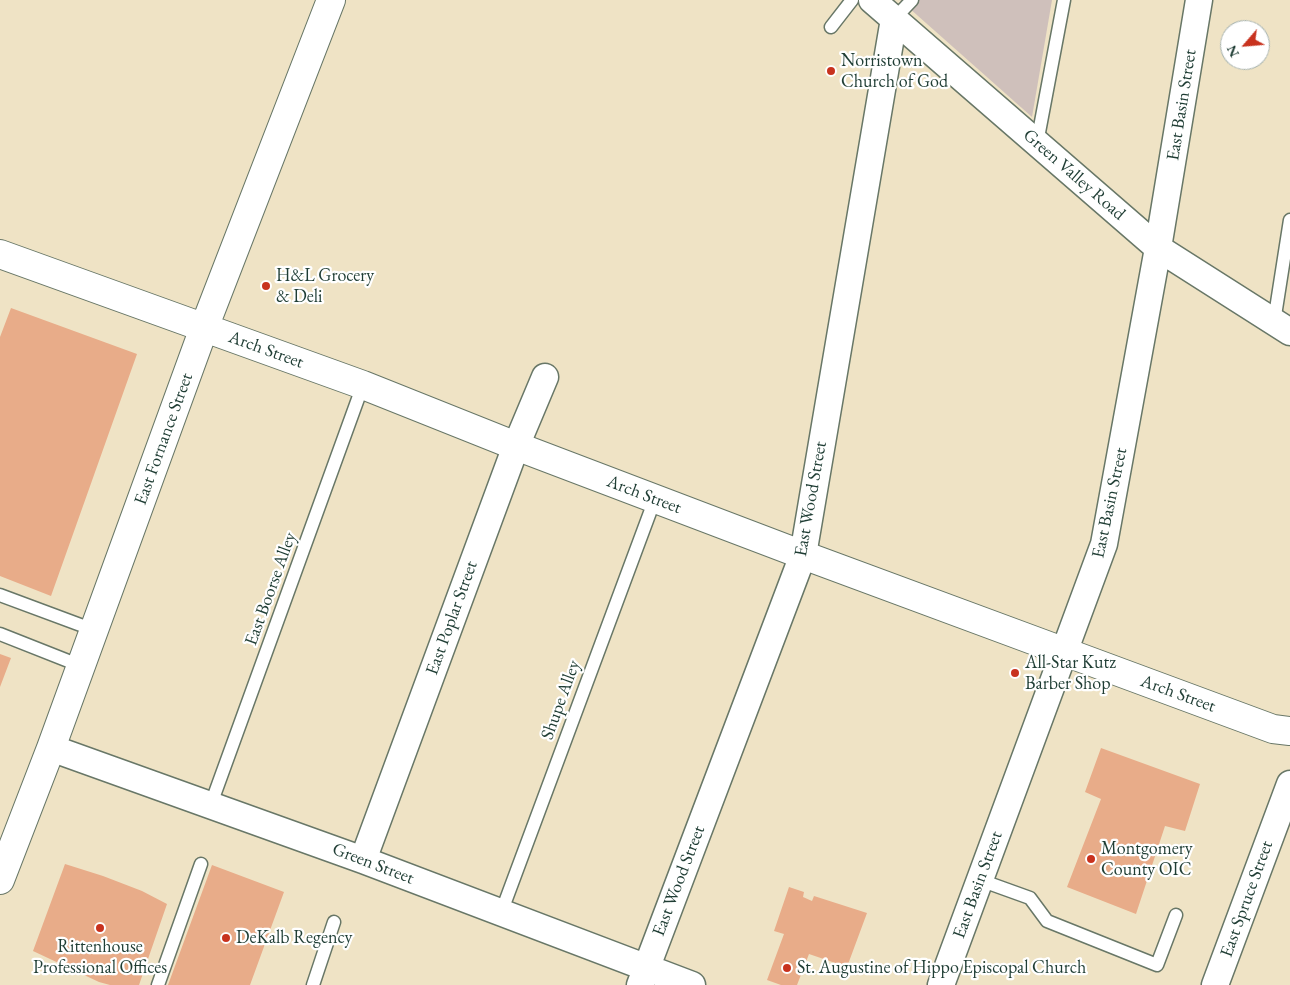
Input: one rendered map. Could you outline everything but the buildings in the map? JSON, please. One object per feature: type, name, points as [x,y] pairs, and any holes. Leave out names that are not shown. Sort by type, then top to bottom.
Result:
[{"type":"street","name":"East Fornance Street","points":[[0,880],[52,748],[204,328],[331,0]]},
{"type":"street","name":"Green Valley Road","points":[[872,0],[1158,248],[1282,327]]},
{"type":"street","name":"East Basin Street","points":[[941,985],[1104,544],[1158,248],[1199,0]]},
{"type":"street","name":"East Wood Street","points":[[643,976],[803,555],[894,20]]},
{"type":"street","name":"Arch Street","points":[[0,254],[363,385],[655,499],[1065,652],[1273,728],[1290,731]]},
{"type":"street","name":"East Poplar Street","points":[[362,860],[516,446],[545,377]]},
{"type":"street","name":"Green Street","points":[[52,748],[211,804],[501,913],[643,976],[692,985]]},
{"type":"street","name":"East Spruce Street","points":[[1215,985],[1290,784]]},
{"type":"lane","points":[[831,28],[852,0]]},
{"type":"lane","points":[[894,20],[912,0]]},
{"type":"lane","points":[[1037,143],[1064,0]]},
{"type":"lane","points":[[1282,327],[1290,220]]},
{"type":"lane","name":"East Boorse Alley","points":[[211,804],[363,385]]},
{"type":"lane","name":"Shupe Alley","points":[[501,913],[655,499]]},
{"type":"lane","points":[[0,595],[94,630]]},
{"type":"lane","points":[[0,634],[81,666]]},
{"type":"lane","points":[[158,985],[202,864]]},
{"type":"lane","points":[[980,880],[1030,898],[1047,921],[1156,965],[1176,915]]},
{"type":"lane","points":[[313,985],[334,922]]},
{"type":"shaded area","points":[[900,0],[1052,0],[1032,117]]},
{"type":"place","name":"Norristown Church of God","points":[[831,71]]},
{"type":"place","name":"H&L Grocery & Deli","points":[[266,286]]},
{"type":"place","name":"All-Star Kutz Barber Shop","points":[[1015,673]]},
{"type":"place","name":"Montgomery County OIC","points":[[1091,859]]},
{"type":"place","name":"Rittenhouse Professional Offices","points":[[100,928]]},
{"type":"place","name":"DeKalb Regency","points":[[226,938]]},
{"type":"place","name":"St. Augustine of Hippo Episcopal Church","points":[[787,968]]}]
